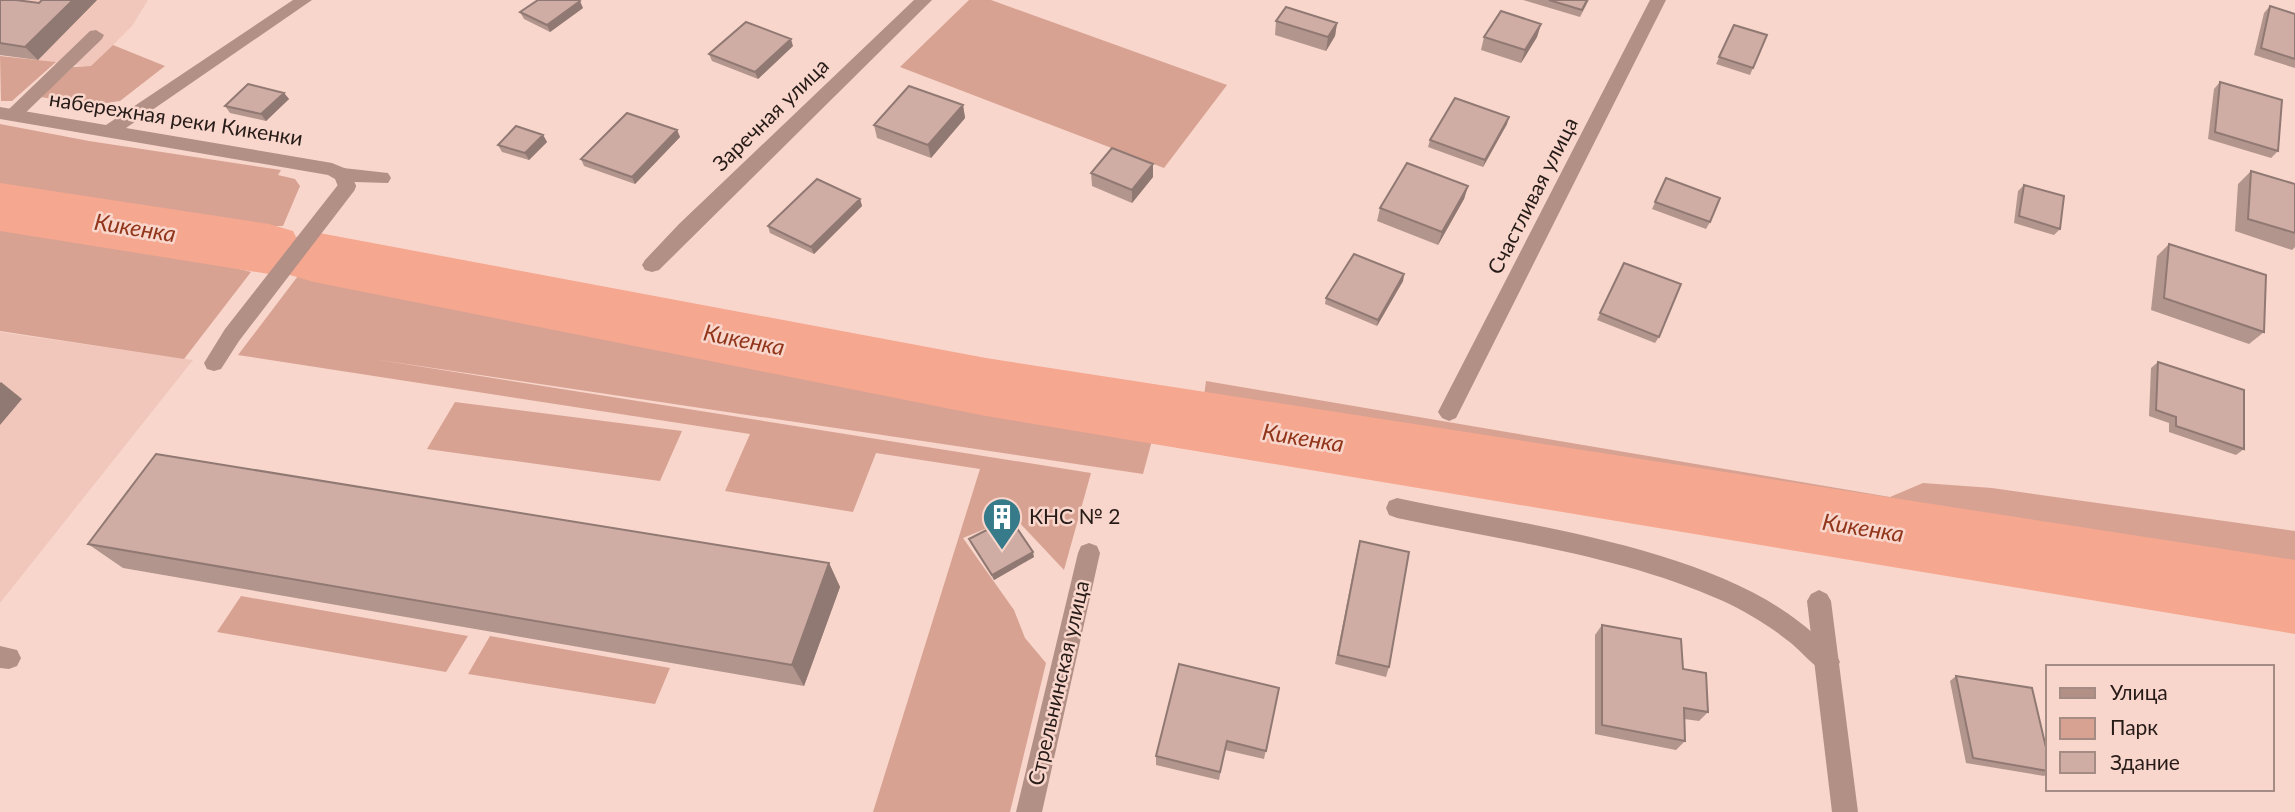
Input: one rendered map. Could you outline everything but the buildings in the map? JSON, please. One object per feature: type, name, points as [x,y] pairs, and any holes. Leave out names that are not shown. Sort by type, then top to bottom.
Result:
[{"type":"street","points":[[108,132],[304,0]]},
{"type":"street","name":"Заречная улица","points":[[652,265],[696,219],[924,0]]},
{"type":"street","name":"Счастливая улица","points":[[1449,412],[1658,0]]},
{"type":"street","points":[[7,114],[96,35]]},
{"type":"street","name":"набережная реки Кикенки","points":[[7,114],[332,169],[345,181],[382,178]]},
{"type":"street","points":[[214,363],[232,335],[331,207],[345,181]]},
{"type":"street","points":[[1397,508],[1615,554],[1676,571],[1746,600],[1809,642],[1828,662]]},
{"type":"street","name":"Стрельнинская улица","points":[[1028,812],[1089,553]]},
{"type":"street","points":[[1819,601],[1845,812]]},
{"type":"shaded area","points":[[0,0],[148,0],[132,26],[91,67],[0,55]]},
{"type":"shaded area","points":[[0,332],[193,360],[0,603]]},
{"type":"green space","points":[[969,0],[991,0],[1227,85],[1164,168],[900,67]]},
{"type":"green space","points":[[113,45],[165,66],[120,101],[93,105],[40,97],[73,67],[91,66]]},
{"type":"green space","points":[[0,56],[56,62],[12,101],[1,101]]},
{"type":"green space","points":[[0,124],[89,141],[281,170],[278,175],[295,179],[300,186],[283,226],[252,226],[245,234],[232,240],[0,200]]},
{"type":"green space","points":[[0,213],[200,244],[225,245],[226,253],[217,263],[251,272],[184,359],[0,331]]},
{"type":"green space","points":[[304,268],[1157,422],[1143,474],[373,359],[1091,473],[1064,570],[1014,517],[963,538],[1014,610],[1025,638],[1046,663],[1010,812],[873,812],[980,469],[876,453],[853,512],[725,491],[750,434],[238,355]]},
{"type":"green space","points":[[1206,381],[1890,497],[1923,483],[1992,488],[2295,531],[2295,576],[2034,542],[2295,584],[2295,604],[1806,522],[1339,450],[1182,422],[1180,414],[1163,401],[1202,411]]},
{"type":"green space","points":[[455,402],[682,431],[660,481],[427,449]]},
{"type":"green space","points":[[241,596],[468,636],[446,672],[217,632]]},
{"type":"green space","points":[[490,636],[670,668],[655,704],[468,674]]},
{"type":"waterway","name":"Кикенка","points":[[0,207],[269,249]]},
{"type":"waterway","name":"Кикенка","points":[[314,257],[986,387],[2295,597]]},
{"type":"place","name":"КНС № 2","points":[[1002,551]]}]
